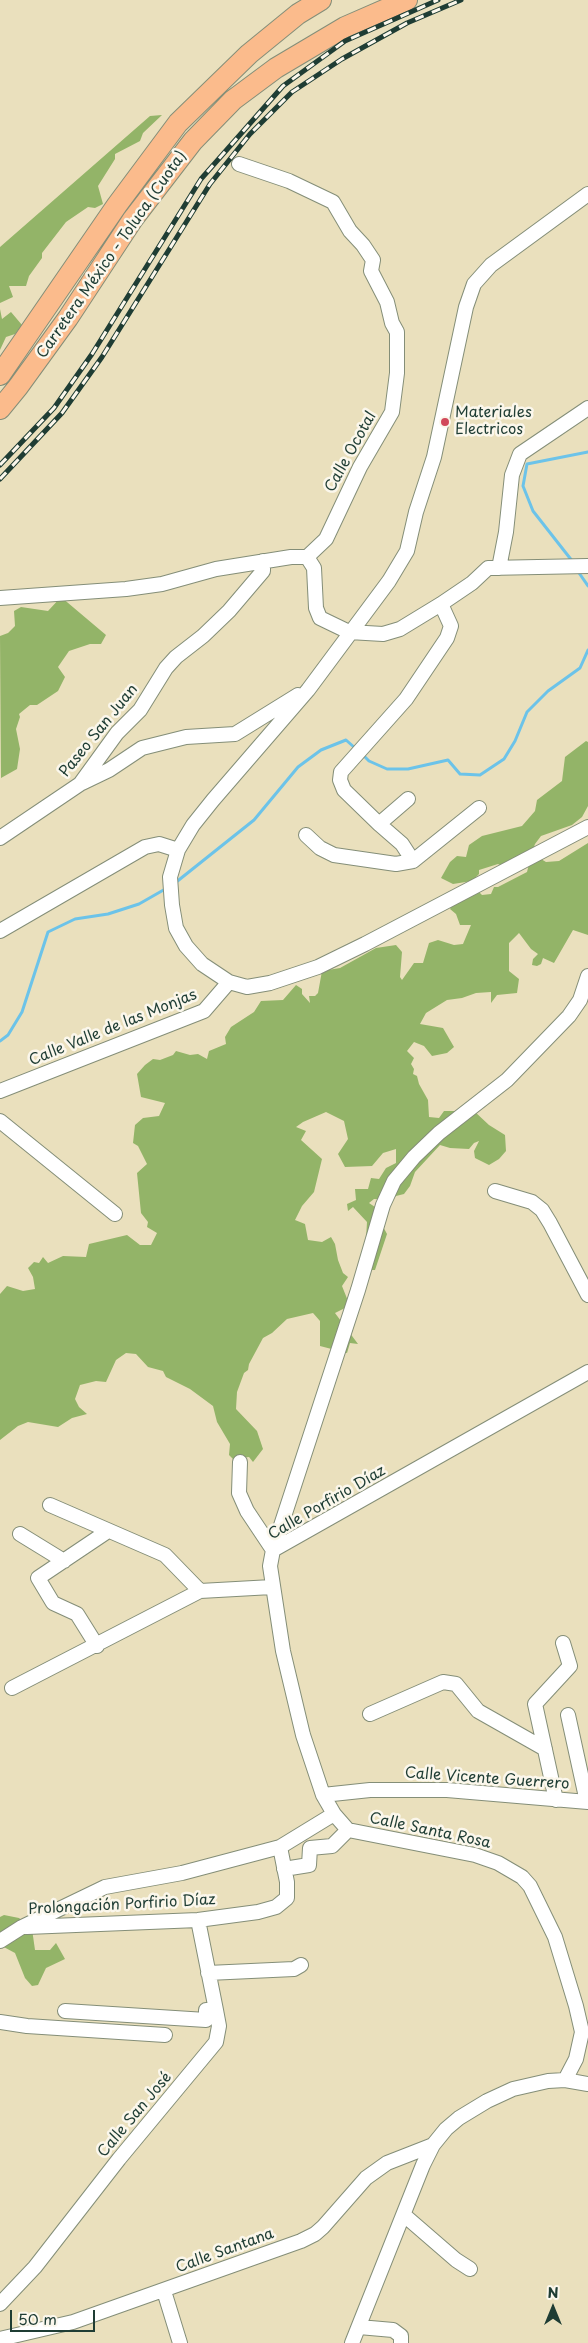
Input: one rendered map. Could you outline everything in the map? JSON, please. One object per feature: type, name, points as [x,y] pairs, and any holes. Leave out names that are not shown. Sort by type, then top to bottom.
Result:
[{"type":"highway","name":"Carretera México - Toluca (Cuota)","points":[[0,375],[117,205],[178,123],[249,54],[298,14],[322,0]]},
{"type":"highway","name":"Carretera México - Toluca (Cuota)","points":[[0,408],[18,387],[63,325],[133,219],[193,141],[233,100],[276,68],[345,27],[407,0]]},
{"type":"street","name":"Calle Ocotal","points":[[239,164],[289,181],[333,202],[350,231],[373,260],[371,271],[387,302],[392,323],[397,332],[397,373],[392,412],[360,467],[326,539],[307,557]]},
{"type":"street","points":[[588,194],[491,265],[474,284],[466,307],[434,457],[416,512],[407,552],[389,581],[349,632],[308,690],[193,825],[178,850],[170,877],[176,928],[186,946],[202,964],[229,982],[246,987],[270,983],[318,967],[365,944],[588,827]]},
{"type":"street","points":[[569,208],[588,208]]},
{"type":"street","points":[[499,568],[506,532],[512,475],[520,454],[588,408]]},
{"type":"street","points":[[0,598],[126,590],[162,584],[216,569],[291,556],[307,557],[314,568],[316,608],[320,618],[349,632],[384,634],[400,629],[441,604],[472,583],[488,568],[588,566]]},
{"type":"street","name":"Paseo San Juan","points":[[0,838],[80,784],[117,733],[140,710],[166,668],[229,611],[263,571],[263,561]]},
{"type":"street","points":[[413,861],[402,844],[341,786],[341,772],[406,699],[447,638],[451,626],[441,604]]},
{"type":"street","points":[[80,784],[109,770],[142,748],[186,738],[235,734],[308,690]]},
{"type":"street","points":[[379,824],[408,799]]},
{"type":"street","points":[[306,835],[320,848],[334,855],[396,864],[413,861],[479,808]]},
{"type":"street","points":[[0,931],[145,847],[159,844],[178,850]]},
{"type":"street","points":[[273,1550],[358,1290],[383,1205],[394,1181],[414,1157],[439,1133],[507,1080],[568,1016],[580,1000],[588,976]]},
{"type":"street","name":"Calle Valle de las Monjas","points":[[0,1091],[204,1011],[229,982]]},
{"type":"street","points":[[0,1121],[115,1214]]},
{"type":"street","points":[[495,1191],[532,1202],[542,1210],[588,1296]]},
{"type":"street","name":"Calle Porfirio Díaz","points":[[323,1795],[303,1734],[283,1651],[270,1566],[273,1550],[588,1372]]},
{"type":"street","points":[[240,1462],[240,1493],[247,1511],[273,1550]]},
{"type":"street","points":[[50,1505],[165,1554],[200,1591]]},
{"type":"street","points":[[97,1646],[77,1614],[53,1603],[38,1578],[108,1531]]},
{"type":"street","points":[[20,1534],[64,1561]]},
{"type":"street","points":[[12,1688],[97,1646],[200,1591],[272,1586]]},
{"type":"street","points":[[556,1800],[535,1704],[570,1666],[563,1643]]},
{"type":"street","points":[[370,1714],[443,1682],[456,1684],[478,1711],[545,1749]]},
{"type":"street","points":[[568,1714],[588,1802]]},
{"type":"street","name":"Calle Vicente Guerrero","points":[[323,1795],[370,1790],[447,1790],[588,1802]]},
{"type":"street","name":"Calle Santa Rosa","points":[[323,1795],[334,1814],[348,1830],[475,1855],[498,1863],[522,1877],[530,1886],[555,1937],[582,2032],[576,2059],[565,2080]]},
{"type":"street","name":"Prolongación Porfirio Díaz","points":[[22,1927],[105,1887],[182,1873],[280,1847],[334,1814]]},
{"type":"street","name":"Calle Santa Rosa","points":[[284,1869],[309,1865],[310,1848],[332,1846],[348,1830]]},
{"type":"street","name":"Prolongación Porfirio Díaz","points":[[22,1927],[198,1920],[258,1912],[276,1907],[287,1898],[280,1847]]},
{"type":"street","name":"Calle San José","points":[[0,2304],[35,2267],[119,2159],[216,2042],[219,2026],[198,1920]]},
{"type":"street","points":[[0,1929],[22,1927]]},
{"type":"street","points":[[0,1940],[22,1927]]},
{"type":"street","points":[[208,1973],[294,1969],[301,1965]]},
{"type":"street","points":[[65,2011],[206,2020],[206,2010],[216,2010]]},
{"type":"street","points":[[0,2022],[27,2026],[165,2035]]},
{"type":"street","points":[[352,2343],[423,2165],[433,2145],[459,2118],[487,2101],[513,2089],[548,2081],[565,2080],[588,2084]]},
{"type":"street","name":"Calle Santana","points":[[0,2339],[73,2322],[164,2291],[316,2234],[366,2178],[387,2163],[433,2145]]},
{"type":"street","points":[[404,2215],[456,2260],[470,2269]]},
{"type":"street","points":[[164,2291],[180,2343]]},
{"type":"street","points":[[359,2327],[393,2330],[401,2336],[401,2343]]},
{"type":"green space","points":[[162,115],[143,133],[140,141],[115,154],[115,159],[98,186],[103,204],[95,208],[88,207],[66,222],[42,253],[42,258],[29,276],[26,286],[9,286],[13,297],[0,303],[0,247],[150,116]]},
{"type":"green space","points":[[0,309],[2,319],[11,312],[22,325],[15,334],[6,337],[0,350]]},
{"type":"green space","points":[[61,597],[106,635],[101,644],[90,644],[69,651],[58,667],[65,677],[58,691],[37,705],[30,705],[19,714],[20,717],[16,729],[20,749],[17,769],[1,778],[0,636],[8,633],[15,626],[14,611],[21,607],[48,611]]},
{"type":"green space","points":[[586,741],[588,742],[588,806],[582,817],[572,825],[541,836],[535,844],[531,855],[506,862],[509,870],[498,864],[479,870],[479,874],[472,881],[453,884],[441,878],[450,862],[457,856],[466,857],[469,845],[482,836],[522,826],[535,811],[537,800],[562,781],[565,757]]},
{"type":"green space","points":[[588,843],[588,935],[573,930],[554,963],[543,958],[541,964],[537,966],[532,965],[533,959],[538,954],[531,949],[519,933],[509,943],[509,971],[519,979],[517,993],[497,995],[491,1003],[491,992],[476,993],[462,998],[447,1000],[426,1013],[420,1024],[443,1028],[454,1047],[447,1053],[432,1056],[424,1046],[414,1042],[407,1051],[414,1058],[411,1064],[414,1069],[413,1074],[417,1076],[419,1084],[428,1100],[429,1117],[439,1118],[444,1111],[474,1111],[489,1125],[505,1135],[506,1151],[499,1159],[489,1165],[475,1158],[474,1151],[479,1141],[474,1143],[469,1149],[450,1148],[440,1145],[415,1172],[410,1186],[404,1194],[396,1196],[392,1200],[374,1199],[369,1203],[378,1209],[380,1221],[387,1234],[375,1270],[368,1270],[365,1256],[367,1222],[353,1207],[348,1211],[347,1204],[356,1200],[355,1189],[368,1189],[371,1178],[379,1179],[386,1168],[396,1163],[396,1149],[383,1153],[372,1166],[345,1167],[338,1154],[348,1139],[344,1121],[326,1112],[296,1127],[306,1131],[301,1140],[322,1159],[314,1192],[302,1206],[295,1220],[305,1224],[308,1240],[322,1242],[331,1237],[335,1244],[343,1273],[348,1277],[342,1286],[348,1301],[345,1308],[335,1313],[358,1344],[350,1343],[347,1353],[320,1346],[320,1321],[313,1313],[287,1319],[272,1333],[263,1338],[249,1364],[248,1370],[244,1373],[237,1392],[236,1409],[257,1431],[263,1449],[253,1462],[249,1457],[233,1459],[229,1455],[230,1444],[217,1422],[213,1406],[190,1389],[166,1377],[163,1371],[148,1367],[136,1354],[126,1353],[116,1360],[106,1382],[96,1381],[80,1385],[75,1399],[79,1407],[87,1414],[72,1418],[58,1427],[28,1422],[18,1426],[0,1440],[0,1294],[7,1286],[23,1291],[35,1289],[33,1277],[28,1268],[34,1262],[39,1263],[43,1257],[48,1263],[63,1256],[86,1257],[89,1244],[127,1235],[140,1245],[151,1245],[157,1233],[147,1227],[148,1222],[141,1213],[137,1173],[147,1164],[138,1146],[133,1143],[135,1125],[143,1118],[159,1116],[165,1103],[141,1097],[137,1074],[145,1065],[153,1059],[160,1060],[173,1055],[176,1051],[190,1055],[198,1054],[207,1059],[209,1051],[226,1044],[225,1037],[231,1027],[254,1012],[261,1001],[283,1000],[296,985],[302,989],[302,994],[310,1003],[309,996],[315,996],[318,993],[322,971],[340,968],[376,948],[396,945],[402,952],[400,977],[402,980],[414,963],[423,963],[429,943],[438,940],[454,945],[463,944],[471,925],[460,925],[456,914],[450,909],[454,902],[478,891],[482,895],[491,894],[494,887],[498,887],[527,872],[530,860],[536,856],[546,862],[559,861]]},
{"type":"green space","points":[[4,1915],[19,1918],[32,1929],[35,1950],[50,1950],[56,1943],[65,1959],[46,1968],[38,1985],[32,1986],[25,1978],[15,1953],[0,1945],[0,1917]]},
{"type":"waterway","points":[[573,562],[533,511],[523,486],[527,464],[588,452]]},
{"type":"waterway","points":[[577,570],[588,586]]},
{"type":"waterway","points":[[362,754],[369,761],[387,769],[408,769],[448,760],[460,774],[480,775],[504,759],[515,741],[527,712],[548,691],[580,668],[588,650]]},
{"type":"waterway","points":[[175,883],[254,820],[298,767],[321,750],[346,740],[355,748]]},
{"type":"waterway","points":[[0,1041],[8,1035],[22,1012],[48,932],[75,919],[108,914],[139,904],[167,888]]},
{"type":"railway","points":[[0,465],[54,408],[92,354],[201,179],[283,86],[345,41],[438,0]]},
{"type":"railway","points":[[0,479],[62,413],[102,357],[210,184],[250,134],[292,92],[342,59],[407,23],[461,0]]},
{"type":"place","name":"Materiales Electricos","points":[[445,422]]}]
